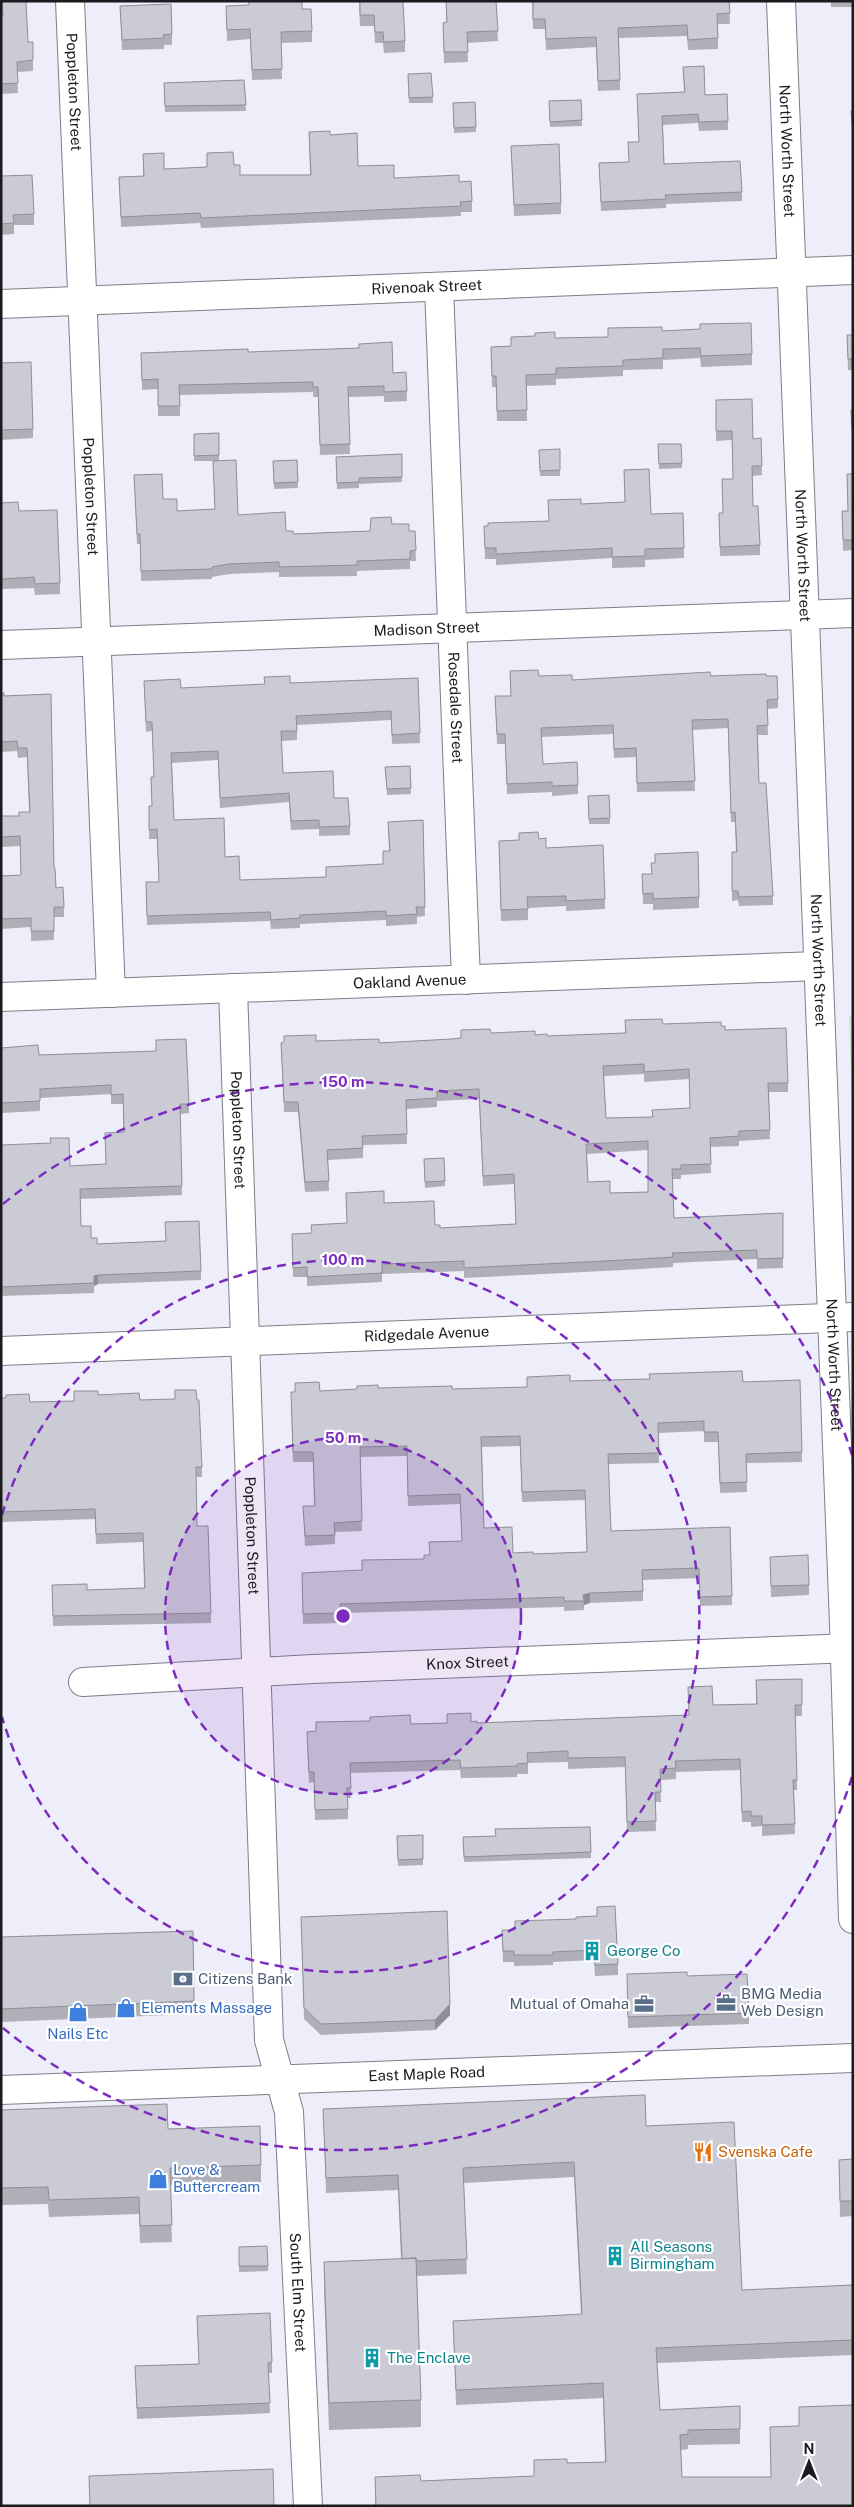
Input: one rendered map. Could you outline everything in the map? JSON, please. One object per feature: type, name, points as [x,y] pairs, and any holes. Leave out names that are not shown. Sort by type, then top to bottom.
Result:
[{"type":"street","name":"Poppleton Street","points":[[70,1],[110,993]]},
{"type":"street","name":"North Worth Street","points":[[781,1],[818,966],[842,1318],[853,1919]]},
{"type":"street","name":"Rivenoak Street","points":[[1,304],[853,270]]},
{"type":"street","name":"Rosedale Street","points":[[439,287],[454,628],[466,980]]},
{"type":"street","name":"Madison Street","points":[[1,645],[853,613]]},
{"type":"street","name":"Oakland Avenue","points":[[1,997],[818,966]]},
{"type":"street","name":"Poppleton Street","points":[[233,988],[269,2040],[280,2079]]},
{"type":"street","name":"Ridgedale Avenue","points":[[1,1351],[842,1318]]},
{"type":"street","name":"Knox Street","points":[[82,1682],[256,1672],[848,1648]]},
{"type":"street","name":"East Maple Road","points":[[1,2090],[853,2058]]},
{"type":"street","name":"South Elm Street","points":[[280,2079],[289,2112],[308,2506]]},
{"type":"green space","points":[[849,1016],[853,1016],[853,1133]]},
{"type":"building","points":[[2,1],[26,1],[28,42],[33,42],[33,60],[17,62],[18,83],[1,84]]},
{"type":"building","points":[[249,1],[302,1],[302,9],[311,9],[312,31],[281,32],[282,69],[252,70],[250,29],[227,30],[226,6],[249,5]]},
{"type":"building","points":[[360,1],[403,1],[405,41],[384,42],[383,32],[375,32],[374,15],[360,15]]},
{"type":"building","points":[[446,1],[496,1],[498,31],[467,32],[468,52],[444,52],[443,23],[447,22]]},
{"type":"building","points":[[533,1],[729,1],[730,13],[717,14],[718,38],[688,40],[687,25],[618,28],[620,80],[598,81],[596,37],[546,39],[545,19],[533,19]]},
{"type":"building","points":[[171,4],[172,34],[163,35],[164,38],[122,40],[120,6]]},
{"type":"building","points":[[704,66],[705,95],[727,94],[728,121],[699,122],[698,114],[662,116],[664,164],[740,161],[742,192],[665,195],[666,199],[601,202],[599,163],[629,162],[628,142],[639,142],[637,94],[685,92],[683,67]]},
{"type":"building","points":[[431,73],[433,97],[409,98],[408,74]]},
{"type":"building","points":[[244,80],[246,105],[165,106],[164,83]]},
{"type":"building","points":[[581,100],[582,120],[550,122],[549,101]]},
{"type":"building","points":[[475,102],[476,127],[454,128],[453,103]]},
{"type":"building","points":[[851,111],[853,111],[853,135]]},
{"type":"building","points":[[330,131],[330,135],[357,133],[358,166],[394,165],[394,178],[459,175],[459,182],[471,181],[472,201],[460,202],[461,206],[201,218],[200,213],[121,217],[119,177],[144,176],[143,154],[164,153],[164,169],[207,167],[207,153],[233,152],[234,165],[240,165],[240,175],[311,175],[309,132]]},
{"type":"building","points":[[559,144],[561,203],[514,205],[511,146]]},
{"type":"building","points":[[32,175],[34,214],[13,215],[14,223],[1,224],[1,176]]},
{"type":"building","points":[[751,323],[752,354],[701,356],[700,348],[663,349],[663,358],[623,360],[623,366],[556,368],[556,374],[526,375],[527,410],[497,411],[496,376],[492,376],[491,347],[511,346],[511,337],[535,336],[535,333],[555,332],[555,338],[608,337],[608,328],[662,327],[662,331],[700,329],[700,324]]},
{"type":"building","points":[[847,335],[853,335],[853,359],[848,359]]},
{"type":"building","points":[[392,342],[393,373],[406,372],[407,391],[384,392],[384,386],[348,387],[350,444],[320,445],[318,387],[313,387],[313,382],[179,385],[180,406],[158,406],[158,379],[142,380],[141,353],[248,349],[248,352],[359,348],[359,344]]},
{"type":"building","points":[[31,362],[33,429],[1,430],[1,363]]},
{"type":"building","points":[[752,399],[753,439],[761,438],[762,466],[752,466],[753,506],[758,506],[760,545],[720,547],[719,513],[723,513],[722,479],[733,479],[732,431],[716,431],[716,400]]},
{"type":"building","points":[[851,410],[853,410],[853,430],[852,430]]},
{"type":"building","points":[[219,433],[219,455],[194,456],[194,434]]},
{"type":"building","points":[[658,444],[681,444],[682,463],[659,464]]},
{"type":"building","points":[[560,449],[560,470],[540,471],[539,450]]},
{"type":"building","points":[[402,454],[402,477],[359,478],[359,482],[337,483],[336,457]]},
{"type":"building","points":[[236,460],[238,515],[285,512],[286,531],[293,531],[293,534],[370,531],[371,518],[391,517],[392,524],[409,524],[409,531],[415,531],[416,550],[410,551],[410,559],[357,561],[357,565],[279,567],[279,562],[229,564],[212,567],[212,569],[141,571],[140,534],[137,534],[134,475],[162,474],[163,499],[177,499],[177,511],[215,509],[213,461]]},
{"type":"building","points":[[297,460],[298,482],[274,483],[273,461]]},
{"type":"building","points":[[649,469],[651,514],[683,513],[684,548],[645,549],[645,556],[612,557],[612,548],[496,554],[496,548],[485,548],[484,526],[488,526],[488,523],[549,521],[548,500],[581,499],[581,504],[625,502],[624,470]]},
{"type":"building","points":[[847,474],[853,474],[853,540],[843,540],[842,511],[848,511]]},
{"type":"building","points":[[18,502],[19,511],[57,510],[60,583],[35,584],[34,577],[1,579],[1,503]]},
{"type":"building","points":[[538,670],[539,676],[572,675],[572,680],[710,672],[711,676],[766,674],[766,676],[777,676],[778,699],[767,700],[768,725],[757,726],[759,783],[766,783],[773,896],[739,897],[738,891],[732,891],[732,852],[737,852],[735,812],[731,813],[728,719],[692,720],[695,781],[637,783],[636,748],[614,749],[613,725],[541,728],[543,764],[577,762],[578,785],[552,786],[552,782],[507,784],[505,734],[497,734],[495,696],[511,696],[510,671]]},
{"type":"building","points":[[290,676],[290,683],[418,678],[420,733],[392,735],[391,711],[296,716],[297,731],[281,731],[283,773],[333,771],[334,798],[348,798],[350,826],[319,827],[319,820],[291,821],[289,793],[220,798],[218,751],[171,753],[174,820],[224,818],[225,857],[239,856],[240,880],[326,877],[326,867],[383,864],[383,851],[390,851],[388,822],[423,820],[425,907],[416,907],[417,914],[386,916],[386,911],[300,915],[300,918],[271,920],[270,912],[147,916],[146,882],[159,882],[157,829],[149,830],[149,806],[152,806],[151,777],[154,777],[152,722],[146,722],[144,681],[180,679],[181,688],[265,684],[264,677]]},
{"type":"building","points":[[1,693],[4,693],[4,696],[51,694],[54,868],[56,888],[63,887],[64,907],[54,907],[54,931],[31,931],[31,918],[1,919],[1,876],[21,875],[20,836],[1,837],[1,816],[19,816],[19,812],[30,812],[27,748],[18,748],[17,741],[1,742]]},
{"type":"building","points":[[410,766],[411,788],[387,789],[385,767]]},
{"type":"building","points":[[609,795],[610,818],[589,819],[588,796]]},
{"type":"building","points":[[538,832],[539,839],[546,838],[546,848],[603,845],[605,899],[566,901],[566,896],[527,897],[528,909],[501,910],[499,841],[519,840],[519,833]]},
{"type":"building","points":[[698,852],[699,897],[653,899],[653,893],[643,894],[642,874],[652,874],[651,863],[655,863],[655,854]]},
{"type":"building","points":[[662,1019],[663,1024],[721,1022],[721,1026],[725,1026],[725,1030],[786,1028],[788,1083],[768,1083],[770,1130],[739,1131],[739,1136],[710,1138],[711,1164],[681,1165],[681,1169],[672,1169],[674,1218],[783,1213],[783,1258],[757,1259],[757,1250],[672,1253],[673,1257],[464,1268],[464,1261],[382,1264],[382,1273],[307,1277],[307,1267],[293,1268],[292,1234],[312,1233],[311,1225],[347,1223],[346,1193],[384,1191],[384,1203],[434,1201],[435,1225],[440,1225],[440,1228],[516,1224],[514,1174],[483,1176],[479,1089],[437,1091],[437,1098],[406,1100],[407,1134],[362,1136],[363,1148],[327,1150],[329,1181],[305,1182],[298,1102],[284,1102],[281,1043],[284,1042],[284,1036],[316,1035],[316,1041],[379,1039],[379,1043],[461,1038],[461,1030],[490,1029],[491,1033],[535,1031],[535,1035],[547,1034],[547,1036],[626,1033],[625,1020]],"holes":[[[644,1064],[644,1072],[689,1069],[690,1108],[652,1110],[653,1117],[606,1118],[603,1066]],[[648,1141],[648,1192],[610,1193],[610,1181],[588,1182],[586,1144]]]},
{"type":"building","points":[[186,1039],[189,1104],[180,1104],[182,1186],[80,1189],[81,1226],[91,1226],[91,1238],[97,1238],[97,1244],[166,1241],[165,1222],[199,1221],[201,1271],[98,1275],[94,1276],[94,1283],[1,1287],[1,1145],[51,1143],[50,1138],[69,1138],[70,1166],[106,1164],[105,1133],[124,1132],[123,1094],[111,1095],[111,1085],[40,1089],[40,1101],[1,1103],[1,1048],[38,1045],[39,1055],[156,1051],[156,1040]]},
{"type":"building","points":[[444,1158],[445,1181],[425,1182],[424,1159]]},
{"type":"building","points":[[742,1371],[743,1382],[800,1380],[802,1452],[746,1454],[747,1482],[720,1483],[718,1432],[704,1432],[704,1421],[658,1423],[659,1453],[608,1454],[611,1531],[730,1527],[732,1596],[700,1597],[699,1568],[642,1570],[643,1591],[590,1593],[583,1595],[584,1601],[564,1601],[564,1597],[340,1604],[341,1613],[303,1614],[302,1573],[362,1570],[362,1560],[424,1559],[424,1555],[430,1555],[429,1542],[462,1541],[460,1494],[408,1496],[407,1446],[360,1447],[362,1521],[334,1523],[335,1535],[305,1536],[303,1506],[315,1506],[313,1452],[293,1452],[291,1392],[295,1392],[295,1383],[319,1382],[320,1391],[357,1389],[357,1386],[378,1385],[378,1388],[452,1386],[452,1389],[527,1387],[527,1377],[570,1375],[570,1381],[650,1379],[649,1374]],"holes":[[[520,1436],[522,1492],[585,1490],[587,1552],[513,1553],[512,1527],[484,1528],[481,1437]]]},
{"type":"building","points":[[175,1390],[196,1390],[197,1400],[199,1400],[202,1467],[196,1467],[197,1526],[208,1526],[211,1613],[53,1616],[52,1585],[87,1584],[87,1590],[145,1588],[143,1533],[96,1534],[95,1509],[1,1512],[1,1398],[6,1398],[6,1395],[29,1394],[30,1402],[74,1401],[74,1391],[98,1391],[98,1395],[139,1393],[140,1400],[175,1399]]},
{"type":"building","points":[[808,1555],[809,1585],[771,1586],[770,1557]]},
{"type":"building","points":[[802,1679],[802,1705],[795,1705],[797,1780],[793,1780],[795,1824],[762,1825],[762,1816],[751,1816],[751,1811],[742,1812],[740,1759],[675,1761],[676,1768],[660,1769],[661,1792],[655,1792],[656,1821],[627,1822],[625,1757],[568,1758],[568,1751],[527,1753],[528,1763],[517,1764],[517,1766],[461,1768],[460,1760],[350,1763],[351,1788],[347,1788],[348,1809],[315,1810],[314,1772],[309,1772],[307,1732],[316,1731],[316,1722],[370,1721],[370,1717],[410,1715],[411,1724],[447,1723],[447,1714],[471,1713],[471,1722],[477,1721],[477,1723],[689,1715],[688,1687],[712,1686],[713,1705],[757,1704],[756,1680]]},
{"type":"building","points":[[590,1827],[591,1852],[464,1857],[463,1837],[496,1836],[495,1829]]},
{"type":"building","points":[[423,1835],[423,1859],[398,1860],[397,1836]]},
{"type":"building","points":[[615,1906],[618,1964],[595,1965],[594,1950],[553,1952],[553,1955],[514,1955],[514,1951],[503,1951],[502,1930],[515,1930],[515,1921],[576,1919],[576,1917],[597,1916],[597,1907]]},
{"type":"building","points":[[447,1911],[450,2004],[435,2020],[321,2024],[304,2008],[301,1917]]},
{"type":"building","points":[[193,1931],[194,2001],[1,2009],[1,1937]]},
{"type":"building","points":[[687,1972],[687,1976],[747,1974],[749,2013],[628,2017],[627,1974]]},
{"type":"building","points":[[645,2095],[646,2126],[734,2122],[742,2290],[853,2285],[853,2340],[656,2348],[660,2410],[740,2406],[740,2429],[688,2430],[688,2434],[680,2435],[682,2477],[771,2477],[770,2427],[799,2426],[799,2407],[853,2405],[853,2506],[376,2506],[375,2477],[420,2475],[421,2481],[534,2476],[534,2460],[567,2459],[567,2463],[606,2462],[603,2383],[456,2390],[453,2321],[582,2314],[574,2162],[463,2168],[467,2259],[416,2261],[416,2258],[402,2259],[398,2175],[326,2178],[323,2109]]},
{"type":"building","points":[[167,2104],[168,2129],[260,2126],[261,2165],[170,2168],[172,2225],[140,2226],[139,2197],[49,2200],[48,2187],[1,2188],[1,2110]]},
{"type":"building","points":[[853,2159],[853,2201],[840,2201],[839,2160]]},
{"type":"building","points":[[267,2246],[268,2266],[239,2266],[239,2247]]},
{"type":"building","name":"The Enclave","points":[[416,2258],[421,2400],[329,2403],[324,2262]]},
{"type":"building","points":[[270,2313],[272,2362],[268,2363],[270,2403],[137,2408],[135,2366],[199,2364],[197,2316]]},
{"type":"building","points":[[273,2469],[274,2506],[90,2506],[89,2476]]},
{"type":"place","name":"George Co","points":[[592,1951]]},
{"type":"place","name":"Citizens Bank","points":[[183,1979]]},
{"type":"place","name":"BMG Media Web Design","points":[[726,2003]]},
{"type":"place","name":"Mutual of Omaha","points":[[644,2004]]},
{"type":"place","name":"Elements Massage","points":[[126,2008]]},
{"type":"place","name":"Nails Etc","points":[[78,2012]]},
{"type":"place","name":"Svenska Cafe","points":[[703,2152]]},
{"type":"place","name":"Love & Buttercream","points":[[158,2179]]},
{"type":"place","name":"All Seasons Birmingham","points":[[615,2256]]},
{"type":"place","name":"The Enclave","points":[[372,2358]]}]
